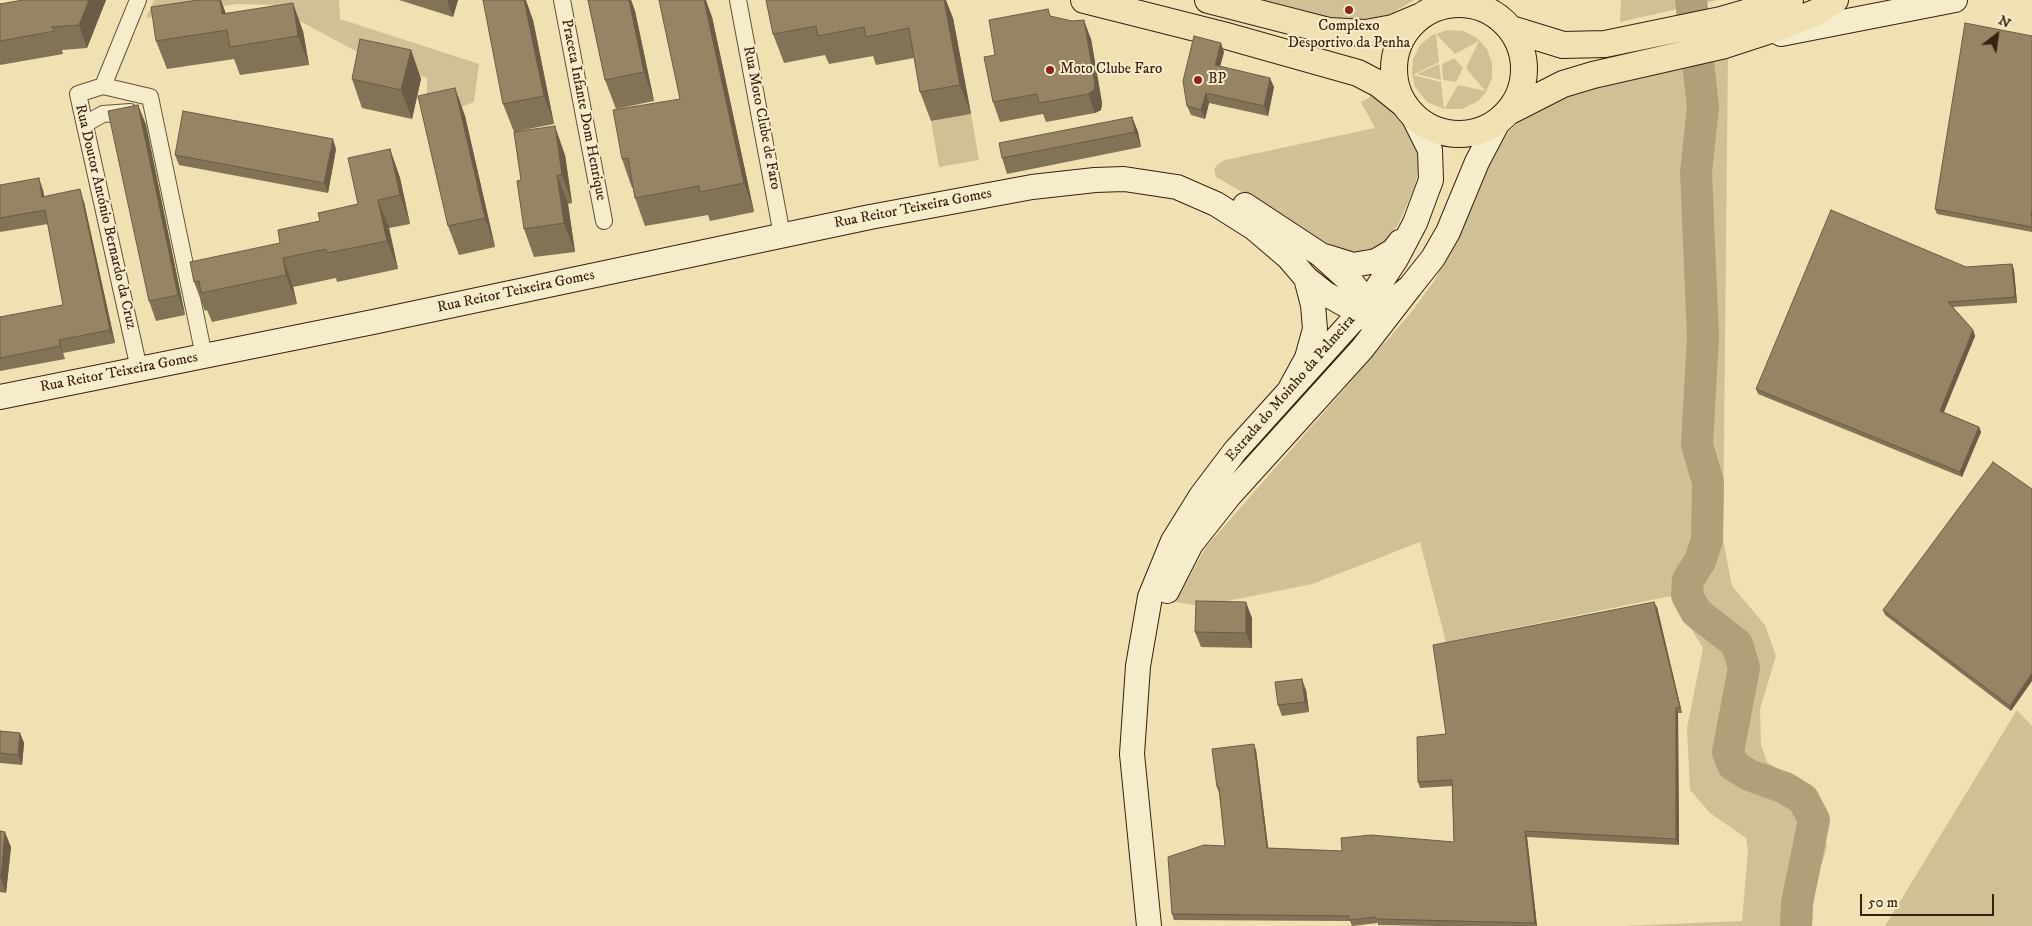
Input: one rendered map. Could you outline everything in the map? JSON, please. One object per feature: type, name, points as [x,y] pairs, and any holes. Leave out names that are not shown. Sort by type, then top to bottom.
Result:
[{"type":"main road","points":[[1084,0],[1223,34],[1358,73],[1379,84],[1427,126],[1454,134],[1472,133],[1563,84],[1667,58],[1790,0]]},
{"type":"main road","points":[[1208,0],[1329,31],[1366,33],[1393,28],[1442,6],[1474,5],[1493,13],[1511,29],[1522,49],[1525,70],[1521,92],[1504,117]]},
{"type":"main road","points":[[1511,29],[1547,42],[1582,46],[1623,42],[1668,32],[1723,32],[1774,29],[1817,12],[1836,0]]},
{"type":"main road","points":[[1409,110],[1397,88],[1395,57],[1407,30],[1422,16]]},
{"type":"street","name":"Rua Doutor António Bernardo da Cruz","points":[[138,0],[103,86],[78,94],[139,369]]},
{"type":"street","name":"Praceta Infante Dom Henrique","points":[[562,0],[604,221]]},
{"type":"street","name":"Rua Moto Clube de Faro","points":[[738,0],[782,235]]},
{"type":"street","points":[[1723,32],[1955,0]]},
{"type":"street","points":[[103,86],[151,103]]},
{"type":"street","points":[[85,124],[103,114],[151,103]]},
{"type":"street","points":[[151,103],[204,356]]},
{"type":"street","name":"Estrada do Moinho da Palmeira","points":[[1149,926],[1132,754],[1138,666],[1150,597],[1173,541],[1201,496],[1235,451],[1364,308],[1396,259],[1415,223],[1431,180],[1430,150],[1409,110]]},
{"type":"street","points":[[1032,186],[1124,179],[1177,187],[1216,204],[1254,228],[1288,257],[1306,278],[1326,294],[1350,308],[1374,308],[1390,302],[1410,287],[1433,258],[1448,232],[1477,162],[1504,117]]},
{"type":"street","points":[[1032,186],[1102,170],[1125,170],[1186,178],[1239,201],[1322,256],[1353,284],[1361,294],[1364,308],[1365,337],[1362,348]]},
{"type":"street","name":"Rua Reitor Teixeira Gomes","points":[[0,396],[204,356],[782,235],[1032,186]]},
{"type":"street","points":[[1322,256],[1353,265],[1376,260],[1394,251],[1415,223]]},
{"type":"street","points":[[1289,391],[1307,358],[1316,329],[1313,305],[1306,278]]},
{"type":"street","name":"Estrada do Moinho da Palmeira","points":[[1138,666],[1164,598],[1191,544],[1229,496],[1362,348],[1410,287]]},
{"type":"shaded area","points":[[154,0],[339,0],[340,19],[479,64],[474,102],[427,120],[427,78],[363,55],[270,5],[237,4],[146,18]]},
{"type":"shaded area","name":"Complexo Desportivo da Penha","points":[[1257,0],[1414,0],[1387,16],[1347,21]]},
{"type":"shaded area","points":[[1621,0],[1718,0],[1620,22]]},
{"type":"shaded area","points":[[1448,30],[1463,31],[1477,38],[1487,49],[1492,63],[1492,78],[1486,92],[1478,101],[1462,109],[1444,109],[1427,102],[1415,87],[1412,74],[1413,59],[1420,45],[1432,35]],"holes":[[[1436,34],[1455,54],[1479,41],[1466,68],[1485,91],[1458,85],[1444,109],[1441,82],[1413,75],[1439,62]]]},
{"type":"shaded area","points":[[1728,52],[1723,539],[1732,586],[1765,625],[1776,656],[1760,709],[1761,745],[1767,762],[1809,788],[1822,817],[1827,847],[1814,888],[1812,926],[1624,926],[1742,921],[1748,851],[1746,838],[1710,813],[1690,790],[1687,728],[1703,648],[1671,596],[1446,642],[1420,542],[1312,584],[1202,606],[1175,602],[1206,547],[1409,315],[1435,280],[1455,242],[1491,156],[1509,131],[1521,120],[1557,97]]},
{"type":"shaded area","points":[[1454,58],[1463,68],[1456,82],[1443,80],[1442,64]]},
{"type":"shaded area","points":[[1439,64],[1441,80],[1417,74]]},
{"type":"shaded area","points":[[1372,91],[1398,111],[1418,146],[1419,166],[1415,186],[1398,225],[1386,240],[1373,250],[1357,253],[1331,248],[1272,209],[1216,177],[1214,169],[1225,160],[1375,128],[1361,102],[1369,98]]},
{"type":"shaded area","points":[[971,114],[979,160],[939,167],[931,121]]},
{"type":"shaded area","points":[[2017,710],[2032,726],[2032,926],[1885,926]]},
{"type":"building","points":[[23,0],[89,0],[79,25],[51,27],[55,31],[0,41],[0,4]]},
{"type":"building","points":[[198,0],[220,0],[222,14],[293,3],[298,36],[230,47],[227,30],[156,41],[151,7]]},
{"type":"building","points":[[483,0],[524,0],[544,96],[503,104]]},
{"type":"building","points":[[588,0],[629,0],[644,72],[605,80]]},
{"type":"building","points":[[659,0],[704,0],[744,183],[700,192],[699,186],[635,198],[628,158],[622,159],[613,110],[680,99]]},
{"type":"building","points":[[766,0],[944,0],[960,85],[920,92],[909,28],[866,37],[864,27],[818,36],[816,26],[773,34]]},
{"type":"building","points":[[1048,9],[1050,16],[1072,21],[1084,20],[1095,84],[1094,90],[1088,94],[1039,103],[1037,94],[993,102],[984,57],[995,55],[989,20]]},
{"type":"building","points":[[1965,23],[2032,36],[2032,227],[1935,209]]},
{"type":"building","points":[[1194,36],[1221,43],[1215,65],[1270,78],[1264,106],[1206,93],[1201,110],[1187,106],[1183,81]]},
{"type":"building","points":[[360,39],[411,50],[401,90],[352,79]]},
{"type":"building","points":[[455,88],[485,218],[448,226],[418,96]]},
{"type":"building","points":[[138,105],[178,295],[149,301],[108,111]]},
{"type":"building","points":[[183,111],[333,139],[324,183],[175,155]]},
{"type":"building","points":[[1132,117],[1135,132],[1002,158],[999,143]]},
{"type":"building","points":[[555,126],[562,175],[557,175],[564,223],[524,229],[517,181],[521,180],[514,132]]},
{"type":"building","points":[[390,149],[400,195],[378,200],[387,241],[327,253],[326,249],[283,258],[286,275],[201,293],[199,281],[194,282],[190,262],[280,243],[278,230],[320,221],[318,213],[358,204],[348,158]]},
{"type":"building","points":[[39,178],[42,197],[80,189],[110,330],[59,340],[60,346],[0,358],[0,317],[63,305],[45,210],[0,218],[0,185]]},
{"type":"building","points":[[1831,210],[1966,267],[2012,264],[2015,297],[1948,302],[1973,330],[1940,411],[1979,427],[1960,472],[1756,389]]},
{"type":"building","points":[[1993,462],[2032,489],[2032,673],[2010,706],[1883,610]]},
{"type":"building","points":[[1196,601],[1246,602],[1246,633],[1195,632]]},
{"type":"building","points":[[1654,602],[1680,707],[1676,708],[1676,839],[1525,831],[1535,923],[1376,919],[1376,917],[1349,920],[1349,916],[1172,914],[1168,857],[1204,845],[1225,846],[1219,787],[1217,787],[1212,749],[1254,744],[1267,848],[1342,851],[1341,838],[1371,835],[1454,842],[1452,780],[1418,782],[1417,737],[1446,734],[1433,645]]},
{"type":"building","points":[[1302,679],[1305,702],[1278,705],[1275,682]]},
{"type":"building","points":[[0,731],[20,733],[18,755],[0,753]]},
{"type":"building","points":[[0,831],[5,832],[1,878],[0,878]]},
{"type":"waterway","points":[[1691,0],[1703,107],[1696,172],[1703,337],[1697,445],[1708,482],[1707,540],[1700,561],[1688,580],[1687,595],[1696,612],[1737,644],[1744,668],[1728,752],[1733,765],[1749,775],[1785,788],[1803,799],[1814,820],[1797,903],[1796,926]]},
{"type":"place","name":"Complexo Desportivo da Penha","points":[[1349,10]]},
{"type":"place","name":"Moto Clube Faro","points":[[1050,70]]},
{"type":"place","name":"BP","points":[[1198,80]]}]
